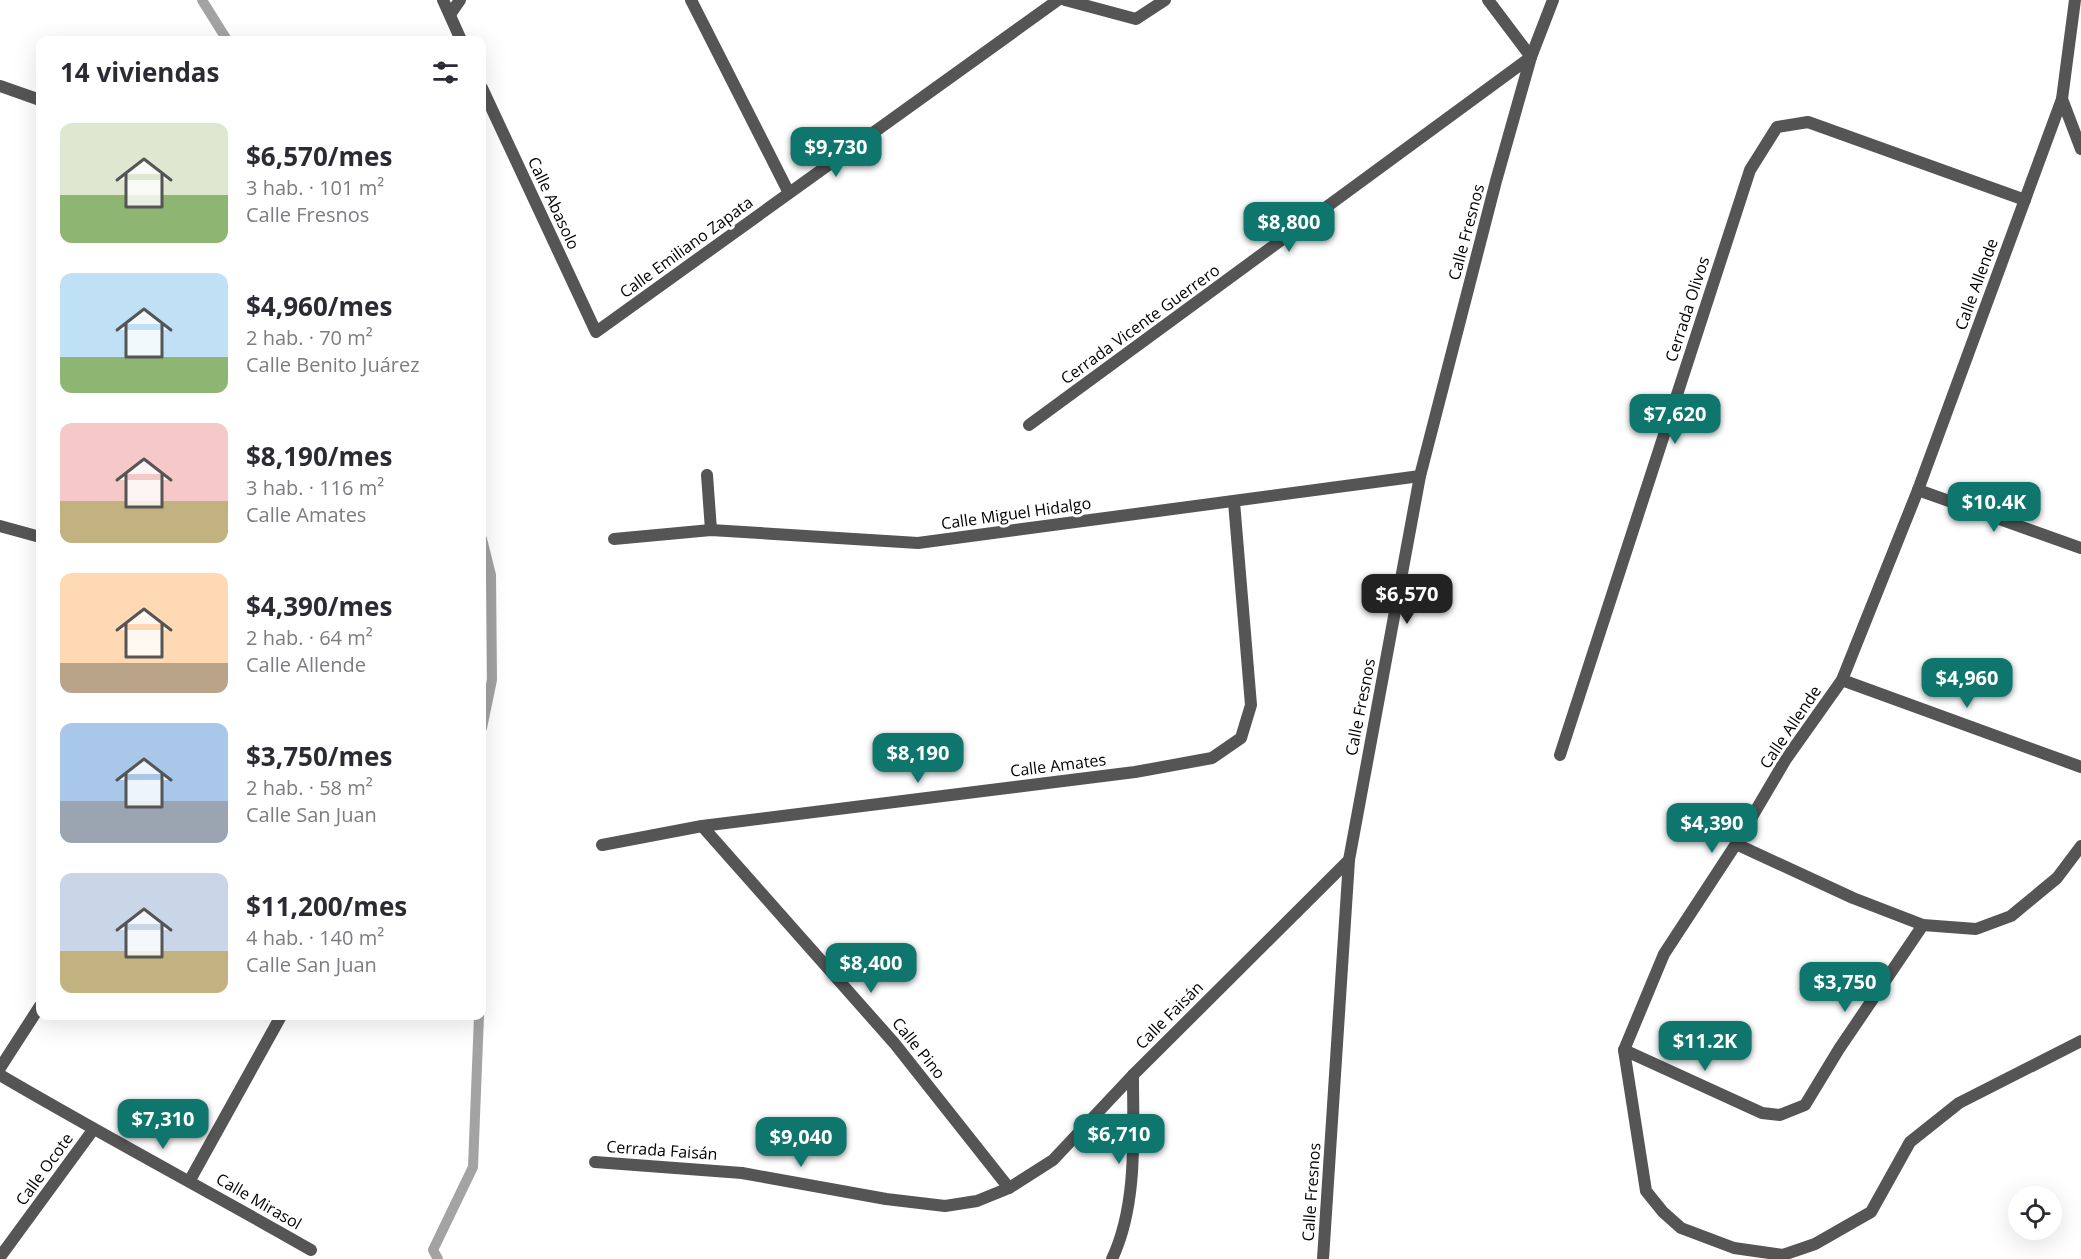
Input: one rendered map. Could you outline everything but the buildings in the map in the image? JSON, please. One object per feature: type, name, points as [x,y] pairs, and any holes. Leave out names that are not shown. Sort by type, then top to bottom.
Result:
[{"type":"street","points":[[443,0],[451,13],[460,36]]},
{"type":"street","points":[[451,13],[460,0]]},
{"type":"street","points":[[691,0],[789,193]]},
{"type":"street","name":"Calle Emiliano Zapata","points":[[596,332],[1058,0]]},
{"type":"street","points":[[1065,0],[1136,19],[1165,0]]},
{"type":"street","points":[[1488,0],[1531,57]]},
{"type":"street","name":"Calle Fresnos","points":[[1323,1259],[1349,860],[1420,476],[1496,181],[1531,57],[1553,0]]},
{"type":"street","name":"Calle Allende","points":[[1624,1050],[1664,954],[1736,844],[1786,759],[1842,680],[1917,490],[2062,99],[2075,0]]},
{"type":"street","name":"Cerrada Vicente Guerrero","points":[[1029,425],[1531,57]]},
{"type":"street","points":[[0,86],[36,99]]},
{"type":"street","name":"Calle Abasolo","points":[[486,97],[596,332]]},
{"type":"street","points":[[2062,99],[2081,149]]},
{"type":"street","name":"Cerrada Olivos","points":[[1560,755],[1750,170],[1777,127],[1808,122],[2025,200]]},
{"type":"street","points":[[708,475],[711,530]]},
{"type":"street","name":"Calle Miguel Hidalgo","points":[[614,539],[711,530],[918,543],[1420,476]]},
{"type":"street","points":[[1917,490],[2081,548]]},
{"type":"street","name":"Calle Amates","points":[[602,845],[702,826],[1135,772],[1212,758],[1241,738],[1251,705],[1234,502]]},
{"type":"street","points":[[0,525],[36,536]]},
{"type":"street","points":[[1842,680],[2081,767]]},
{"type":"street","name":"Calle Pino","points":[[702,826],[896,1044],[1009,1188]]},
{"type":"street","points":[[1736,844],[1853,897],[1923,925],[1976,929],[2011,916],[2057,878],[2081,846]]},
{"type":"street","name":"Calle Faisán","points":[[1009,1188],[1053,1160],[1132,1075],[1349,860]]},
{"type":"street","points":[[1624,1050],[1762,1113],[1780,1115],[1805,1105],[1839,1049],[1923,925]]},
{"type":"street","points":[[0,1068],[36,1012]]},
{"type":"street","name":"Calle Mirasol","points":[[190,1180],[278,1020]]},
{"type":"street","points":[[1624,1050],[1646,1191],[1680,1228],[1734,1248],[1783,1255],[1815,1244],[1870,1212],[1910,1142],[1959,1103],[2081,1041]]},
{"type":"street","name":"Calle Mirasol","points":[[0,1075],[93,1130],[190,1180],[311,1250]]},
{"type":"street","points":[[1112,1259],[1120,1242],[1134,1167],[1132,1075]]},
{"type":"street","name":"Calle Ocote","points":[[0,1257],[93,1130]]},
{"type":"street","name":"Cerrada Faisán","points":[[595,1162],[742,1173],[886,1199],[945,1206],[977,1201],[1009,1188]]},
{"type":"waterway","points":[[202,0],[224,36]]},
{"type":"waterway","points":[[486,555],[491,575],[492,680],[486,709]]},
{"type":"waterway","points":[[438,1259],[433,1250],[473,1167],[479,1020]]}]
